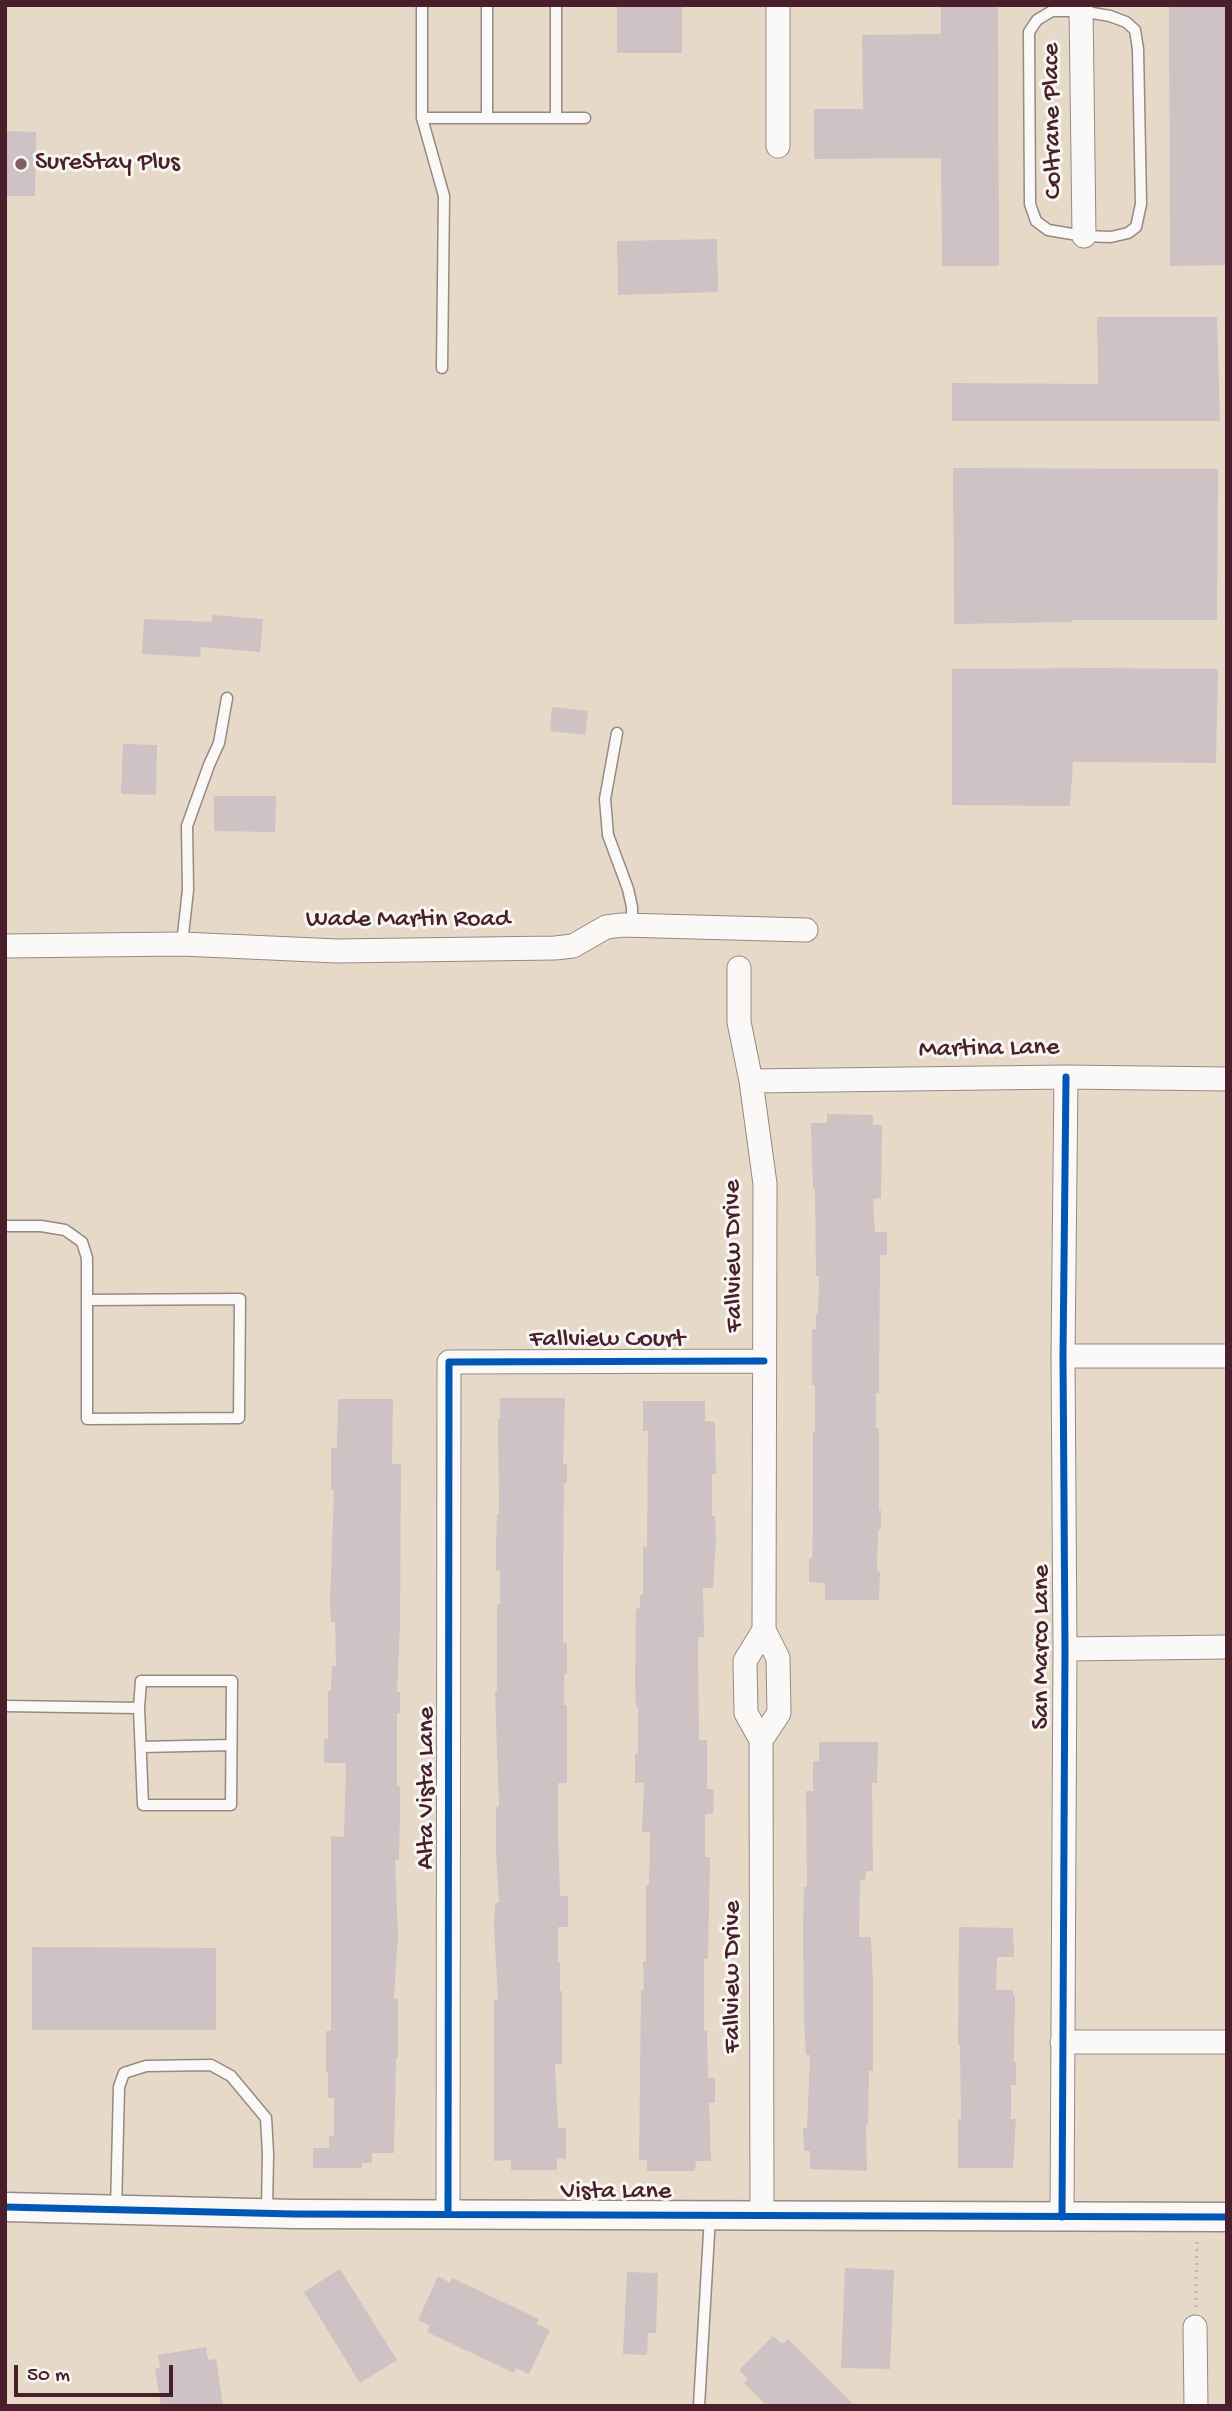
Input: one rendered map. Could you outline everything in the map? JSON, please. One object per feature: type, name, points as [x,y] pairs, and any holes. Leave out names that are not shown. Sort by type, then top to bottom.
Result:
[{"type":"street","points":[[778,5],[778,146]]},
{"type":"street","name":"Coltrane Place","points":[[1081,8],[1084,236]]},
{"type":"street","name":"Wade Martin Road","points":[[5,946],[182,944],[337,951],[555,948],[573,946],[606,927],[806,930]]},
{"type":"street","name":"Fallview Drive","points":[[739,968],[740,1023],[765,1184],[764,1630],[778,1658],[779,1713],[761,1740]]},
{"type":"street","name":"Martina Lane","points":[[751,1081],[1066,1077],[1227,1079]]},
{"type":"street","name":"San Marco Lane","points":[[1062,2217],[1066,1077]]},
{"type":"street","points":[[1063,1356],[1227,1356]]},
{"type":"street","name":"Fallview Court","points":[[449,1362],[764,1361]]},
{"type":"street","name":"Alta Vista Lane","points":[[448,2214],[449,1362]]},
{"type":"street","name":"Fallview Drive","points":[[762,2214],[761,1740],[746,1713],[745,1661],[764,1630]]},
{"type":"street","points":[[1065,1649],[1227,1647]]},
{"type":"street","points":[[1062,2042],[1227,2042]]},
{"type":"street","name":"Vista Lane","points":[[5,2207],[267,2213],[1227,2217]]},
{"type":"street","points":[[1195,2327],[1195,2406]]},
{"type":"lane","points":[[422,5],[422,118],[444,196],[442,368]]},
{"type":"lane","points":[[487,5],[487,118]]},
{"type":"lane","points":[[556,5],[556,118]]},
{"type":"lane","points":[[1081,8],[1126,22],[1135,30],[1138,49],[1140,204],[1136,227],[1128,233],[1111,237],[1048,230],[1036,221],[1030,204],[1029,32],[1037,20],[1052,11],[1081,8]]},
{"type":"lane","points":[[422,118],[584,118]]},
{"type":"lane","points":[[182,944],[188,890],[187,826],[219,743],[227,698]]},
{"type":"lane","points":[[617,733],[605,799],[608,835],[628,889],[632,926]]},
{"type":"lane","points":[[5,1226],[65,1230],[82,1242],[87,1258],[87,1300],[87,1419],[239,1418],[240,1298],[87,1300]]},
{"type":"lane","points":[[141,1681],[232,1681],[231,1805],[143,1805],[139,1708],[141,1681]]},
{"type":"lane","points":[[5,1706],[139,1708]]},
{"type":"lane","points":[[141,1747],[231,1745]]},
{"type":"lane","points":[[116,2210],[119,2087],[124,2073],[146,2066],[211,2065],[231,2076],[266,2118],[267,2213]]},
{"type":"lane","points":[[699,2406],[710,2214]]},
{"type":"path","points":[[1195,2327],[1197,2217]]},
{"type":"building","points":[[617,5],[682,5],[682,53],[617,53]]},
{"type":"building","points":[[941,5],[998,5],[999,266],[942,266],[941,158],[814,159],[814,109],[863,109],[862,35],[941,34]]},
{"type":"building","points":[[1169,5],[1227,5],[1227,265],[1170,266]]},
{"type":"building","name":"SureStay Plus","points":[[5,131],[36,132],[35,196],[5,196]]},
{"type":"building","points":[[717,239],[718,292],[618,295],[617,241]]},
{"type":"building","points":[[1097,317],[1217,317],[1220,421],[952,421],[952,383],[1098,384]]},
{"type":"building","points":[[953,468],[1218,469],[1217,620],[1072,620],[954,624]]},
{"type":"building","points":[[212,615],[263,619],[260,652],[201,647],[200,657],[142,654],[144,619],[212,622]]},
{"type":"building","points":[[952,669],[1218,669],[1216,763],[1073,762],[1070,806],[952,805]]},
{"type":"building","points":[[552,707],[588,711],[585,735],[550,731]]},
{"type":"building","points":[[123,744],[157,745],[156,795],[121,794]]},
{"type":"building","points":[[214,796],[276,796],[275,832],[214,831]]},
{"type":"building","points":[[827,1114],[873,1115],[873,1125],[882,1125],[881,1198],[873,1199],[875,1232],[887,1232],[887,1255],[880,1255],[879,1393],[876,1393],[881,1510],[877,1571],[880,1572],[879,1600],[825,1600],[825,1583],[809,1582],[815,1431],[812,1329],[816,1329],[819,1276],[816,1276],[811,1123],[827,1123]]},
{"type":"building","points":[[500,1398],[565,1398],[563,1464],[567,1464],[567,1483],[564,1483],[563,1643],[567,1643],[564,1705],[567,1705],[567,1783],[558,1783],[558,1830],[560,1896],[568,1896],[568,1927],[558,1927],[558,1962],[562,1991],[562,2064],[555,2064],[558,2128],[566,2128],[566,2159],[557,2158],[557,2170],[511,2170],[511,2160],[494,2161],[494,2000],[498,2000],[494,1926],[495,1903],[499,1903],[495,1691],[497,1604],[500,1604],[500,1571],[496,1571],[496,1547],[499,1514]]},
{"type":"building","points":[[338,1399],[393,1399],[392,1464],[401,1464],[397,1692],[400,1692],[400,1713],[397,1713],[397,1786],[400,1786],[400,1806],[399,1860],[395,1860],[398,1935],[394,1999],[398,1999],[398,2058],[394,2153],[372,2153],[372,2163],[362,2163],[362,2168],[313,2168],[313,2148],[329,2148],[329,2136],[334,2136],[334,2098],[328,2098],[326,2072],[326,2031],[331,2031],[331,1836],[344,1837],[346,1763],[324,1763],[324,1739],[328,1739],[328,1691],[331,1691],[332,1666],[336,1666],[335,1622],[331,1622],[330,1603],[334,1490],[331,1490],[331,1448],[337,1448]]},
{"type":"building","points":[[643,1401],[705,1401],[705,1421],[715,1422],[716,1474],[712,1474],[712,1516],[715,1516],[716,1540],[713,1588],[703,1588],[704,1637],[698,1637],[699,1740],[707,1740],[707,1789],[714,1789],[713,1814],[705,1814],[705,1857],[710,1857],[708,1959],[704,1959],[704,2031],[707,2031],[708,2078],[715,2078],[715,2103],[709,2103],[711,2161],[696,2161],[695,2171],[647,2171],[647,2160],[639,2160],[641,1990],[644,1990],[643,1961],[646,1961],[646,1885],[649,1885],[650,1832],[642,1832],[644,1783],[635,1783],[635,1754],[638,1753],[636,1609],[640,1608],[640,1595],[643,1595],[643,1547],[647,1547],[648,1431],[643,1431]]},
{"type":"building","points":[[819,1742],[878,1742],[877,1783],[872,1783],[873,1871],[866,1871],[866,1879],[860,1880],[859,1937],[871,1937],[873,1982],[873,2071],[869,2071],[867,2171],[810,2169],[810,2151],[804,2151],[803,2128],[807,2128],[810,2055],[806,2055],[804,2021],[806,1791],[813,1791],[813,1761],[819,1761]]},
{"type":"building","points":[[959,1927],[1013,1928],[1014,1957],[997,1957],[996,1990],[1013,1990],[1015,1995],[1016,2085],[1011,2085],[1011,2119],[1016,2119],[1013,2168],[958,2168],[958,2119],[961,2119],[958,2045]]},
{"type":"building","points":[[32,1947],[216,1948],[216,2030],[32,2030]]},
{"type":"building","points":[[845,2268],[894,2270],[890,2369],[841,2368]]},
{"type":"building","points":[[340,2269],[397,2360],[360,2383],[304,2292]]},
{"type":"building","points":[[627,2272],[658,2273],[656,2333],[648,2333],[647,2355],[623,2354]]},
{"type":"building","points":[[438,2276],[450,2283],[452,2278],[539,2319],[537,2324],[550,2330],[529,2374],[516,2368],[514,2373],[427,2332],[430,2326],[418,2320]]},
{"type":"building","points":[[773,2336],[782,2344],[788,2339],[855,2406],[767,2406],[744,2383],[748,2379],[739,2370]]},
{"type":"building","points":[[206,2347],[208,2360],[216,2359],[223,2406],[161,2406],[155,2369],[160,2368],[158,2355]]},
{"type":"cycle path","points":[[1062,2217],[1066,1077]]},
{"type":"cycle path","points":[[448,2214],[449,1362],[764,1361]]},
{"type":"cycle path","points":[[5,2207],[294,2214],[1227,2217]]},
{"type":"place","name":"SureStay Plus","points":[[21,164]]}]
